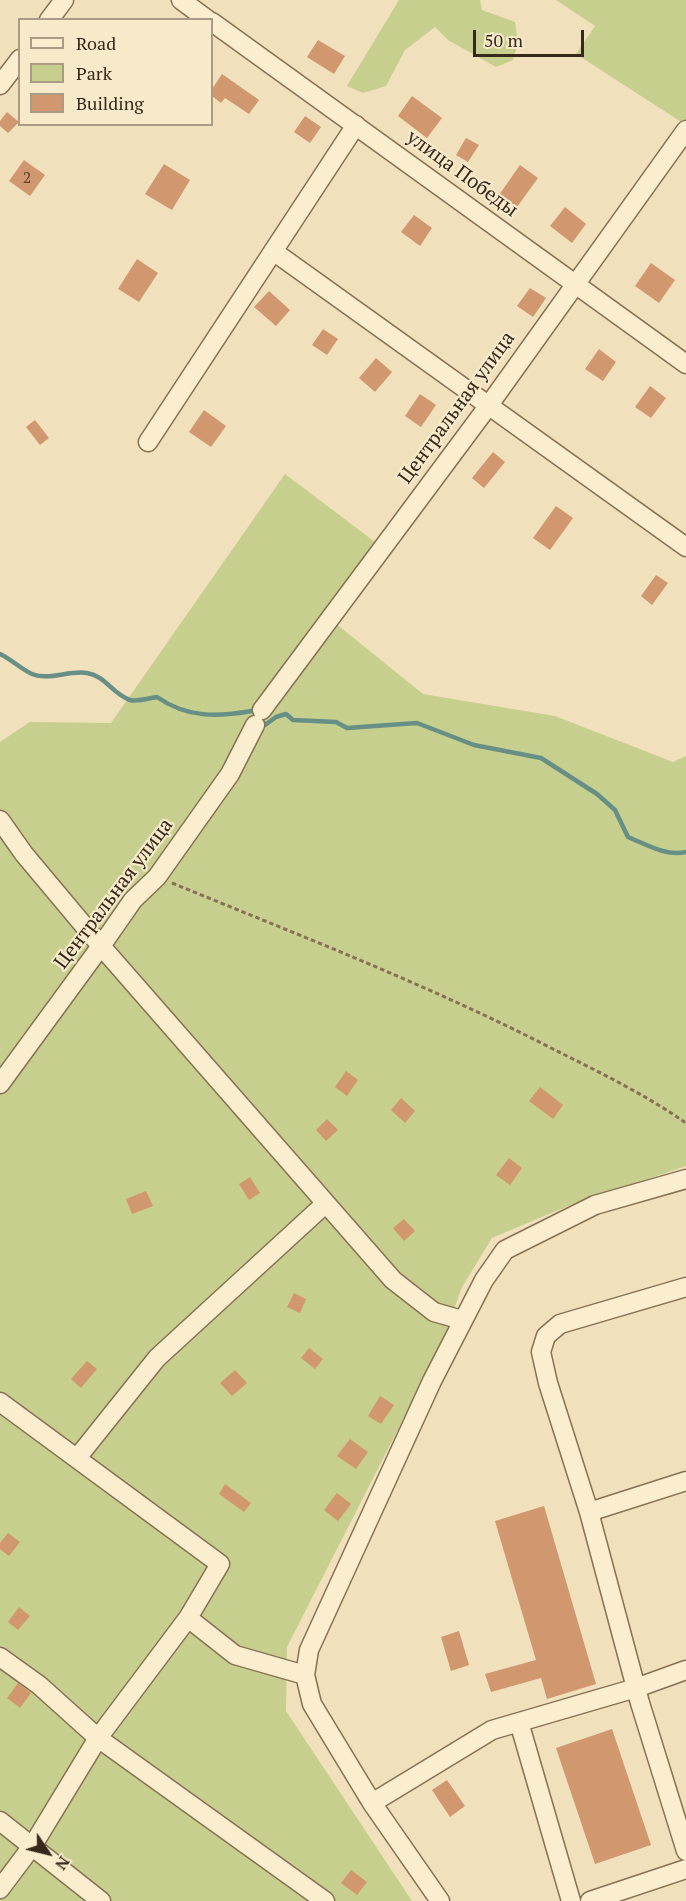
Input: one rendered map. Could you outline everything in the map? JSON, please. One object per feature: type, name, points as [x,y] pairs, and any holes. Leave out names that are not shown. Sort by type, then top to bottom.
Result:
[{"type":"street","points":[[51,18],[64,0]]},
{"type":"street","name":"улица Победы","points":[[181,0],[206,18]]},
{"type":"street","name":"улица Победы","points":[[213,23],[686,364]]},
{"type":"street","points":[[0,85],[18,62]]},
{"type":"street","points":[[148,442],[356,125]]},
{"type":"street","name":"Центральная улица","points":[[0,1084],[102,946],[133,900],[157,877],[230,774],[259,718],[362,574],[489,405],[686,130]]},
{"type":"street","points":[[273,251],[686,547]]},
{"type":"street","points":[[0,820],[24,854],[102,946],[393,1280],[434,1312],[462,1320]]},
{"type":"street","points":[[440,1901],[372,1803],[312,1704],[305,1675],[309,1650],[432,1381],[484,1280],[505,1250],[595,1205],[686,1179]]},
{"type":"street","points":[[77,1458],[158,1358],[325,1203]]},
{"type":"street","points":[[686,1287],[560,1324],[546,1336],[541,1352],[548,1383],[589,1512],[636,1688],[686,1851]]},
{"type":"street","points":[[0,1402],[220,1564],[189,1618],[98,1738],[33,1845],[0,1889]]},
{"type":"street","points":[[589,1512],[686,1481]]},
{"type":"street","points":[[189,1618],[235,1655],[305,1675]]},
{"type":"street","points":[[0,1657],[39,1685],[98,1738],[325,1901]]},
{"type":"street","points":[[372,1803],[492,1730],[636,1688],[686,1670]]},
{"type":"street","points":[[519,1722],[571,1901]]},
{"type":"street","points":[[0,1821],[101,1901]]},
{"type":"street","points":[[590,1901],[686,1869]]},
{"type":"path","points":[[157,877],[412,981],[592,1068],[686,1123]]},
{"type":"green space","points":[[399,0],[480,0],[482,10],[515,22],[518,43],[513,60],[496,67],[448,40],[435,27],[405,50],[386,86],[363,93],[347,86]]},
{"type":"green space","points":[[556,0],[686,0],[686,125],[576,54],[595,26]]},
{"type":"green space","points":[[285,474],[375,542],[324,614],[423,694],[555,716],[673,762],[686,756],[686,1166],[568,1206],[492,1238],[462,1287],[442,1343],[287,1647],[286,1711],[412,1901],[0,1901],[0,742],[30,722],[111,723]]},
{"type":"building","points":[[318,40],[345,56],[334,74],[307,57]]},
{"type":"building","points":[[222,74],[259,100],[249,114],[225,98],[221,103],[213,97],[213,88]]},
{"type":"building","points":[[412,96],[442,118],[427,138],[398,116]]},
{"type":"building","points":[[7,112],[18,123],[8,133],[0,126],[0,121]]},
{"type":"building","points":[[305,116],[321,127],[310,143],[294,132]]},
{"type":"building","points":[[466,138],[479,145],[468,162],[456,155]]},
{"type":"building","points":[[24,160],[45,175],[30,196],[9,181]]},
{"type":"building","points":[[164,164],[190,180],[172,210],[145,194]]},
{"type":"building","points":[[520,165],[538,178],[517,207],[499,195]]},
{"type":"building","points":[[565,207],[586,224],[572,243],[550,226]]},
{"type":"building","points":[[414,215],[432,228],[420,246],[401,232]]},
{"type":"building","points":[[137,259],[158,273],[139,302],[118,289]]},
{"type":"building","points":[[651,263],[675,280],[659,303],[635,286]]},
{"type":"building","points":[[530,288],[546,298],[533,317],[517,306]]},
{"type":"building","points":[[269,291],[290,310],[276,326],[254,307]]},
{"type":"building","points":[[323,329],[338,339],[327,355],[312,345]]},
{"type":"building","points":[[599,349],[616,362],[603,381],[585,369]]},
{"type":"building","points":[[376,358],[392,372],[375,392],[359,378]]},
{"type":"building","points":[[650,386],[666,398],[651,418],[635,407]]},
{"type":"building","points":[[420,394],[436,405],[421,427],[405,416]]},
{"type":"building","points":[[204,410],[226,426],[211,447],[189,432]]},
{"type":"building","points":[[35,420],[49,438],[40,445],[26,427]]},
{"type":"building","points":[[493,452],[505,462],[484,488],[472,478]]},
{"type":"building","points":[[556,506],[573,518],[550,550],[533,538]]},
{"type":"building","points":[[656,575],[668,583],[652,605],[641,596]]},
{"type":"building","points":[[346,1071],[358,1080],[347,1096],[335,1087]]},
{"type":"building","points":[[540,1087],[563,1105],[553,1119],[529,1101]]},
{"type":"building","points":[[401,1098],[415,1111],[405,1123],[391,1110]]},
{"type":"building","points":[[327,1119],[338,1130],[326,1141],[316,1130]]},
{"type":"building","points":[[509,1158],[522,1168],[510,1185],[496,1175]]},
{"type":"building","points":[[250,1177],[260,1193],[249,1200],[239,1184]]},
{"type":"building","points":[[146,1191],[153,1206],[132,1214],[126,1199]]},
{"type":"building","points":[[404,1219],[415,1231],[404,1241],[393,1228]]},
{"type":"building","points":[[294,1293],[306,1299],[300,1313],[287,1307]]},
{"type":"building","points":[[309,1348],[323,1359],[315,1369],[301,1358]]},
{"type":"building","points":[[87,1361],[97,1369],[81,1388],[71,1379]]},
{"type":"building","points":[[235,1370],[247,1383],[232,1396],[220,1383]]},
{"type":"building","points":[[380,1396],[394,1405],[381,1424],[368,1416]]},
{"type":"building","points":[[350,1439],[368,1452],[356,1469],[337,1456]]},
{"type":"building","points":[[225,1484],[251,1503],[244,1512],[219,1494]]},
{"type":"building","points":[[337,1493],[351,1504],[338,1521],[324,1510]]},
{"type":"building","points":[[544,1506],[596,1684],[547,1699],[541,1678],[491,1692],[485,1674],[536,1660],[495,1521]]},
{"type":"building","points":[[8,1533],[20,1542],[9,1556],[0,1549],[0,1543]]},
{"type":"building","points":[[19,1607],[30,1616],[18,1630],[8,1622]]},
{"type":"building","points":[[459,1631],[469,1665],[451,1671],[441,1637]]},
{"type":"building","points":[[18,1683],[31,1693],[20,1708],[7,1698]]},
{"type":"building","points":[[612,1729],[651,1845],[595,1864],[556,1748]]},
{"type":"building","points":[[447,1780],[465,1806],[450,1817],[432,1790]]},
{"type":"building","points":[[351,1870],[367,1882],[357,1895],[341,1883]]},
{"type":"waterway","points":[[0,654],[28,672],[39,676],[80,672],[94,675],[118,694],[130,700],[157,697],[180,709],[214,715],[252,711]]},
{"type":"waterway","points":[[263,722],[265,725],[276,717],[286,714],[293,720],[336,722],[347,728],[417,723],[474,745],[541,758],[597,794],[615,810],[628,837],[671,853],[686,852]]}]
